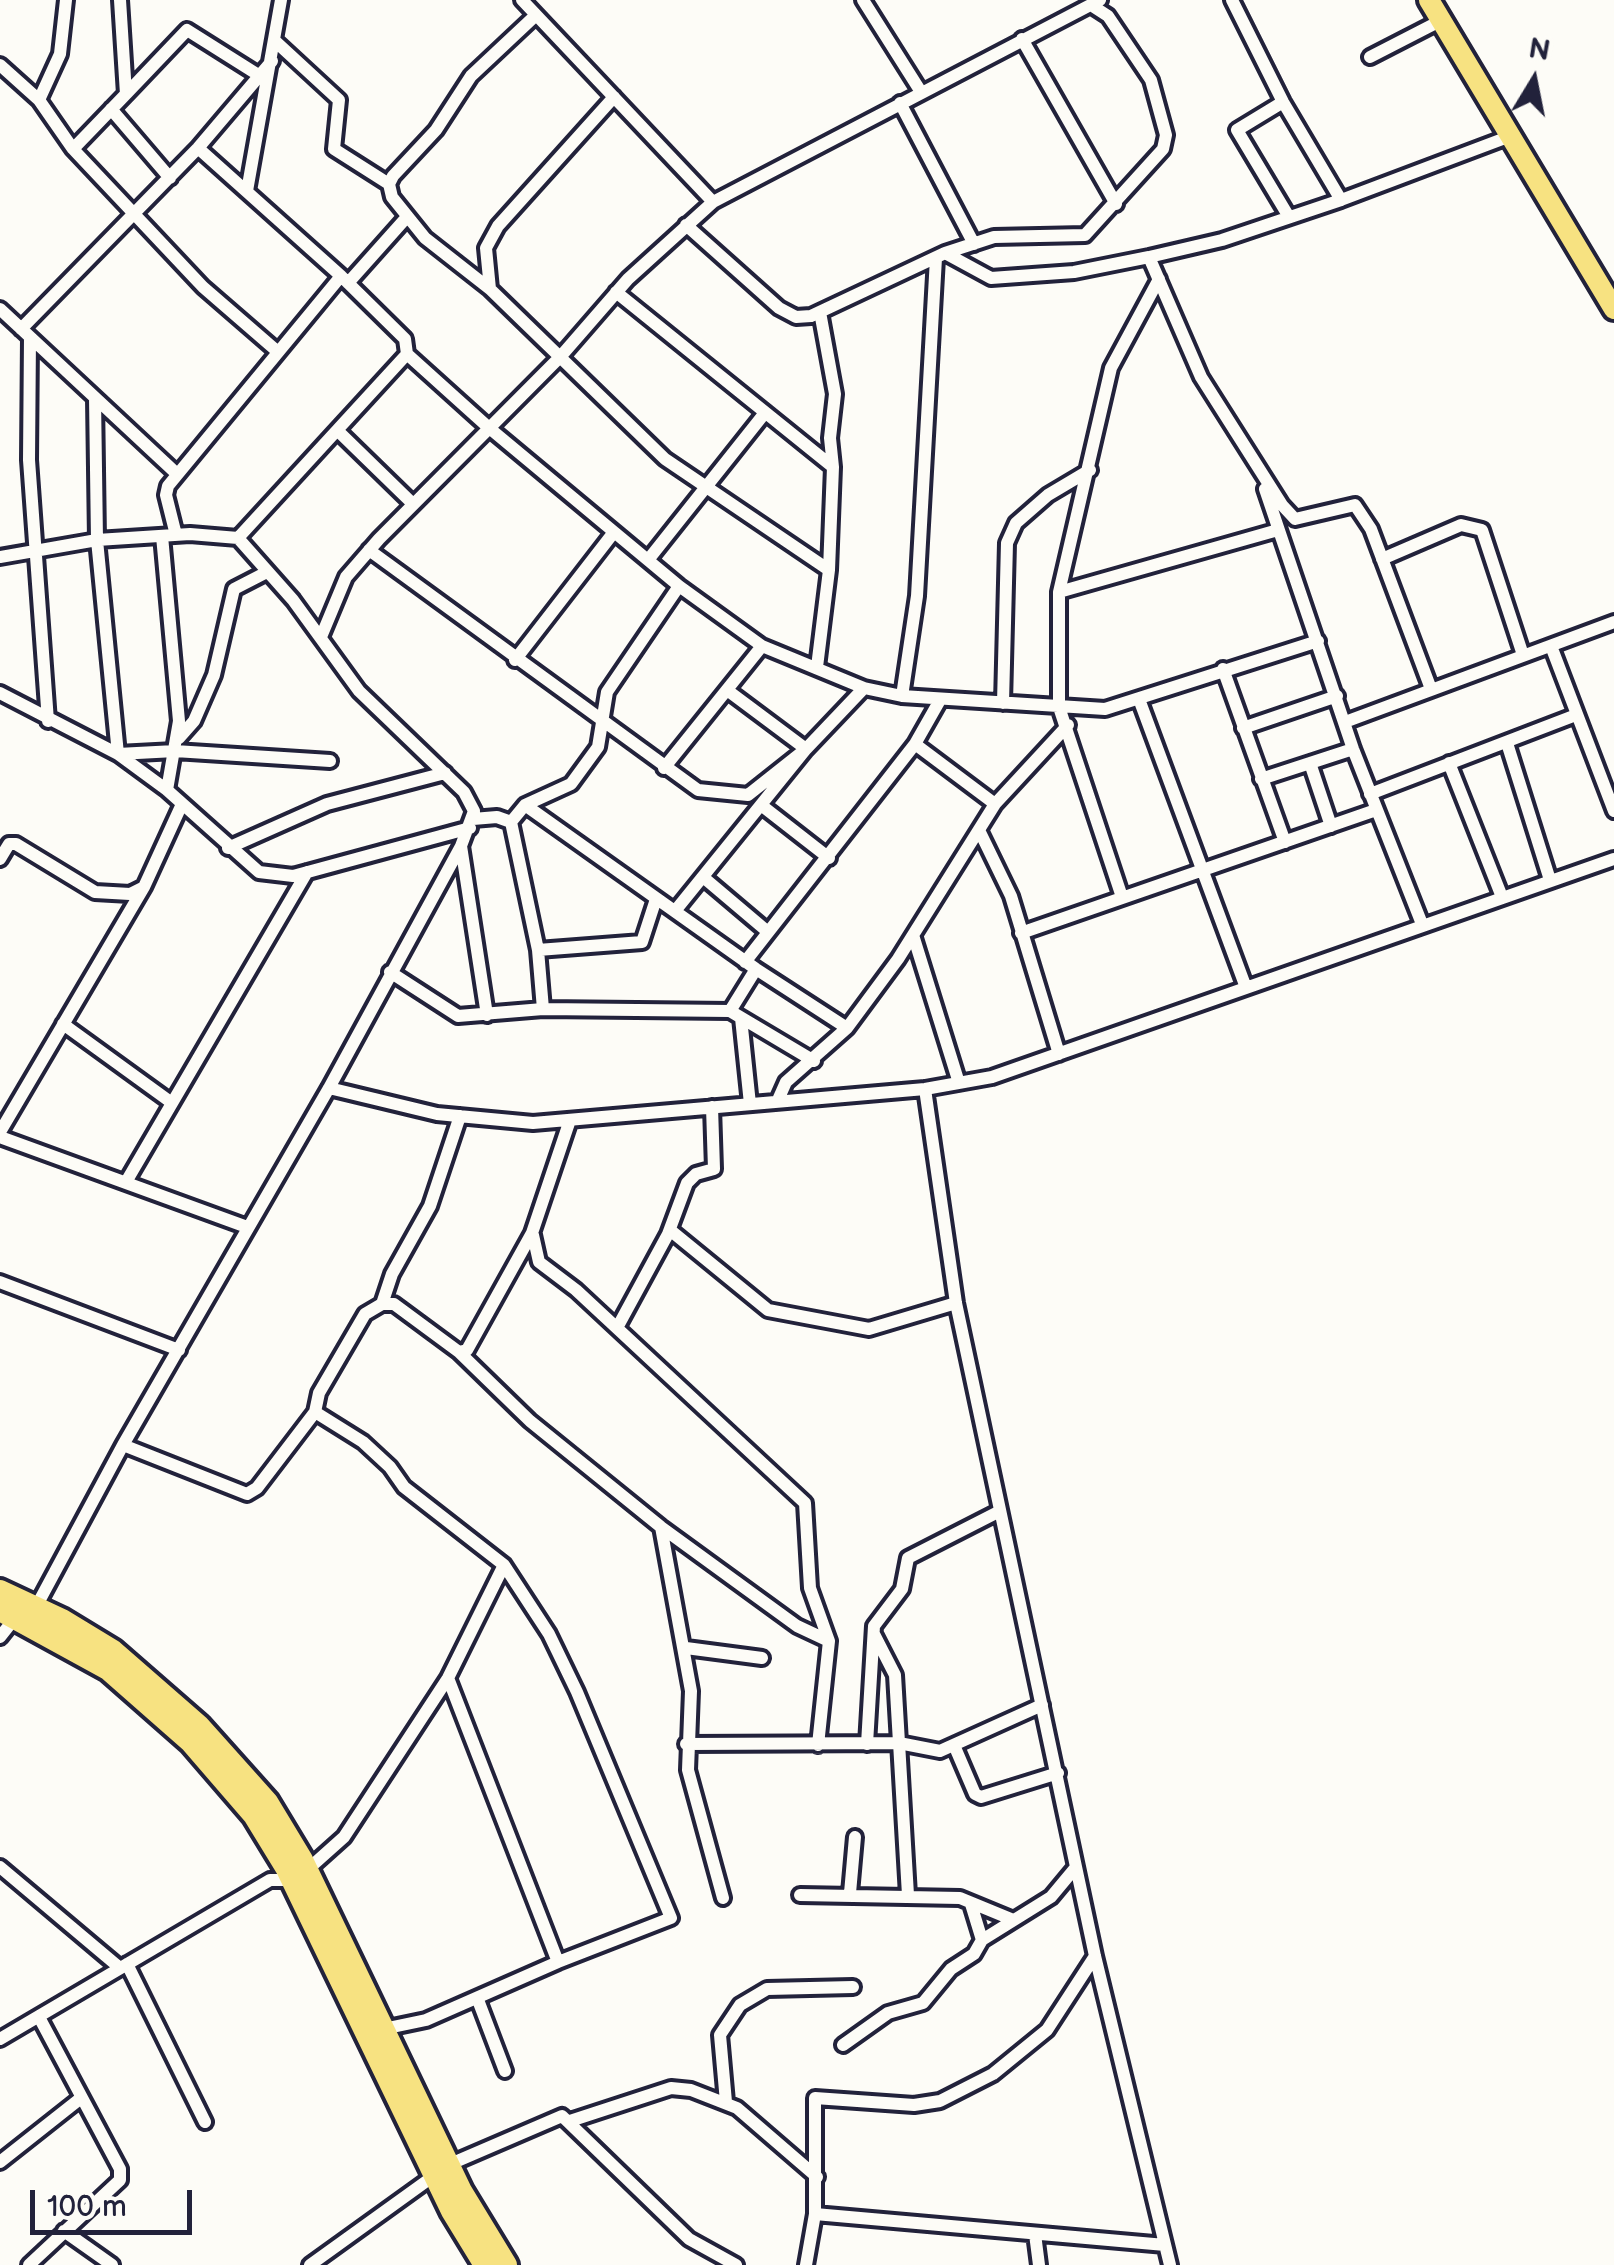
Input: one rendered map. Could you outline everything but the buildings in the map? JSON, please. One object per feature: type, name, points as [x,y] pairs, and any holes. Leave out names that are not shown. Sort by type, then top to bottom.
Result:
[{"type":"highway","points":[[0,1591],[13,1618],[113,1651],[200,1726],[246,1774],[289,1868],[417,2119],[484,2265]]},
{"type":"highway","points":[[289,1868],[382,2029],[417,2119]]},
{"type":"highway","points":[[441,2170],[506,2265]]},
{"type":"main road","points":[[1429,0],[1614,310]]},
{"type":"street","points":[[40,100],[60,54],[66,0]]},
{"type":"street","points":[[120,0],[126,94]]},
{"type":"street","points":[[247,192],[281,0]]},
{"type":"street","points":[[522,0],[713,202]]},
{"type":"street","points":[[863,0],[921,92]]},
{"type":"street","points":[[1232,0],[1284,102],[1341,200]]},
{"type":"street","points":[[322,636],[346,577],[369,550],[561,356],[616,292],[686,225],[713,202],[1095,3],[1151,80],[1164,118],[1163,149],[1085,234],[1018,234],[974,244],[820,312],[796,317],[778,308],[686,225]]},
{"type":"street","points":[[389,184],[444,120],[471,76],[536,16]]},
{"type":"street","points":[[1370,57],[1440,21]]},
{"type":"street","points":[[73,149],[187,30],[260,76]]},
{"type":"street","points":[[1022,39],[1116,204]]},
{"type":"street","points":[[275,41],[339,100],[334,149],[389,184],[406,218],[561,356],[665,459],[829,570]]},
{"type":"street","points":[[48,721],[34,552],[26,333],[134,212],[198,148],[272,60]]},
{"type":"street","points":[[0,65],[40,100],[73,149],[203,288],[278,352]]},
{"type":"street","points":[[490,290],[486,248],[498,226],[614,97]]},
{"type":"street","points":[[1284,102],[1238,130],[1289,218]]},
{"type":"street","points":[[900,103],[974,244]]},
{"type":"street","points":[[111,109],[170,178]]},
{"type":"street","points":[[940,256],[991,278],[1074,272],[1149,257],[1289,218],[1508,137]]},
{"type":"street","points":[[198,148],[344,279],[405,339],[407,354],[488,427],[680,586],[762,646],[864,688],[902,696],[1105,709],[1318,640]]},
{"type":"street","points":[[167,790],[177,744],[166,495],[177,474],[278,352],[406,218]]},
{"type":"street","points":[[902,696],[917,596],[940,256]]},
{"type":"street","points":[[1149,257],[1202,377],[1260,473],[1294,518],[1355,505],[1371,529],[1432,689]]},
{"type":"street","points":[[1122,898],[1059,707],[1059,592],[1111,368],[1159,280]]},
{"type":"street","points":[[616,292],[834,467]]},
{"type":"street","points":[[0,309],[177,474]]},
{"type":"street","points":[[816,667],[829,570],[834,467],[830,438],[835,394],[820,312]]},
{"type":"street","points":[[238,538],[407,354]]},
{"type":"street","points":[[96,398],[97,540],[118,754]]},
{"type":"street","points":[[648,560],[764,414]]},
{"type":"street","points":[[338,432],[413,504]]},
{"type":"street","points":[[1002,703],[1007,543],[1016,523],[1048,495],[1090,470]]},
{"type":"street","points":[[1260,473],[1353,750],[1422,924]]},
{"type":"street","points":[[1382,559],[1462,526],[1482,530],[1522,652]]},
{"type":"street","points":[[1059,592],[1278,530]]},
{"type":"street","points":[[516,660],[614,532]]},
{"type":"street","points":[[0,556],[97,540],[169,535],[238,538],[322,636],[359,691],[464,792],[472,824],[329,1088],[180,1350],[13,1618]]},
{"type":"street","points":[[369,550],[601,724],[698,790],[748,796],[806,750]]},
{"type":"street","points":[[177,744],[194,720],[214,675],[234,589],[267,572]]},
{"type":"street","points":[[543,1008],[538,950],[511,822],[524,805],[571,784],[598,746],[606,692],[680,586]]},
{"type":"street","points":[[1345,722],[1522,652],[1551,646],[1614,622]]},
{"type":"street","points":[[664,768],[762,646]]},
{"type":"street","points":[[1551,646],[1614,811]]},
{"type":"street","points":[[1223,669],[1285,842]]},
{"type":"street","points":[[676,910],[806,750],[864,688]]},
{"type":"street","points":[[727,690],[806,750]]},
{"type":"street","points":[[0,693],[118,754],[167,790],[259,872],[280,877],[307,872],[496,816],[511,822]]},
{"type":"street","points":[[1243,728],[1336,696]]},
{"type":"street","points":[[1140,698],[1245,985]]},
{"type":"street","points":[[750,1104],[736,1015],[750,966],[768,932],[830,858],[915,744],[940,700]]},
{"type":"street","points":[[1370,794],[1576,715]]},
{"type":"street","points":[[778,1100],[786,1082],[848,1028],[995,804],[1068,725]]},
{"type":"street","points":[[118,754],[177,744],[330,761]]},
{"type":"street","points":[[915,744],[995,804]]},
{"type":"street","points":[[1506,744],[1550,880]]},
{"type":"street","points":[[1261,779],[1353,750]]},
{"type":"street","points":[[1448,763],[1502,897]]},
{"type":"street","points":[[1310,764],[1330,826]]},
{"type":"street","points":[[228,848],[326,804],[445,773]]},
{"type":"street","points":[[182,804],[144,887],[0,1134],[247,1227]]},
{"type":"street","points":[[524,805],[750,966],[848,1028]]},
{"type":"street","points":[[761,805],[830,858]]},
{"type":"street","points":[[1021,933],[1376,810]]},
{"type":"street","points":[[979,830],[1012,896],[1059,1054]]},
{"type":"street","points":[[2,848],[16,844],[95,892],[130,894],[144,887]]},
{"type":"street","points":[[461,846],[487,1015]]},
{"type":"street","points":[[329,1088],[460,1116],[533,1123],[959,1083],[1059,1054],[1245,985],[1614,859]]},
{"type":"street","points":[[126,1182],[307,872]]},
{"type":"street","points":[[703,877],[768,932]]},
{"type":"street","points":[[538,950],[642,942],[656,899]]},
{"type":"street","points":[[912,935],[959,1083]]},
{"type":"street","points":[[390,972],[458,1016],[543,1008],[736,1015],[814,1061]]},
{"type":"street","points":[[63,1024],[172,1103]]},
{"type":"street","points":[[925,1089],[956,1302],[1095,1956],[1170,2265]]},
{"type":"street","points":[[617,1328],[670,1230],[688,1184],[696,1174],[714,1169],[712,1108]]},
{"type":"street","points":[[382,1304],[392,1274],[430,1206],[460,1116]]},
{"type":"street","points":[[459,1352],[467,1350],[532,1233],[570,1120]]},
{"type":"street","points":[[670,1230],[768,1310],[870,1329],[956,1302]]},
{"type":"street","points":[[532,1233],[539,1262],[617,1328],[806,1503],[810,1588],[817,1630]]},
{"type":"street","points":[[0,1282],[180,1350]]},
{"type":"street","points":[[123,1445],[247,1494],[257,1488],[315,1412],[320,1393],[364,1314],[382,1304],[404,1309],[459,1352],[530,1421],[662,1527],[829,1641],[818,1745]]},
{"type":"street","points":[[315,1412],[363,1442],[390,1467],[404,1487],[504,1565],[549,1634],[578,1692],[672,1918],[558,1962],[426,2020],[382,2029]]},
{"type":"street","points":[[866,1744],[874,1626],[902,1589],[908,1558],[1000,1511]]},
{"type":"street","points":[[662,1527],[691,1692],[688,1770],[723,1898]]},
{"type":"street","points":[[0,2040],[344,1837],[448,1678],[504,1565]]},
{"type":"street","points":[[874,1634],[896,1675],[908,1895]]},
{"type":"street","points":[[686,1648],[762,1658]]},
{"type":"street","points":[[448,1678],[558,1962]]},
{"type":"street","points":[[686,1744],[900,1743],[934,1752],[1042,1704]]},
{"type":"street","points":[[954,1746],[975,1794],[981,1797],[1058,1773]]},
{"type":"street","points":[[850,1894],[855,1837]]},
{"type":"street","points":[[842,2046],[888,2013],[922,2003],[951,1969],[974,1954],[982,1940],[1051,1897],[1076,1866]]},
{"type":"street","points":[[4,1875],[124,1966],[206,2122]]},
{"type":"street","points":[[800,1895],[960,1898],[1011,1920]]},
{"type":"street","points":[[971,1904],[982,1940]]},
{"type":"street","points":[[806,2265],[815,2214],[815,2098],[914,2105],[940,2100],[993,2074],[1047,2030],[1095,1956]]},
{"type":"street","points":[[726,2102],[720,2036],[740,2005],[767,1990],[853,1987]]},
{"type":"street","points":[[478,2000],[505,2071]]},
{"type":"street","points":[[29,2265],[120,2180],[120,2170],[38,2016]]},
{"type":"street","points":[[570,2122],[671,2088],[726,2102],[817,2176]]},
{"type":"street","points":[[0,2162],[81,2098]]},
{"type":"street","points":[[310,2265],[441,2170],[558,2116],[570,2122],[689,2239],[736,2265]]},
{"type":"street","points":[[815,2214],[1165,2245]]},
{"type":"street","points":[[64,2231],[112,2265]]},
{"type":"street","points":[[1034,2234],[1038,2265]]}]
